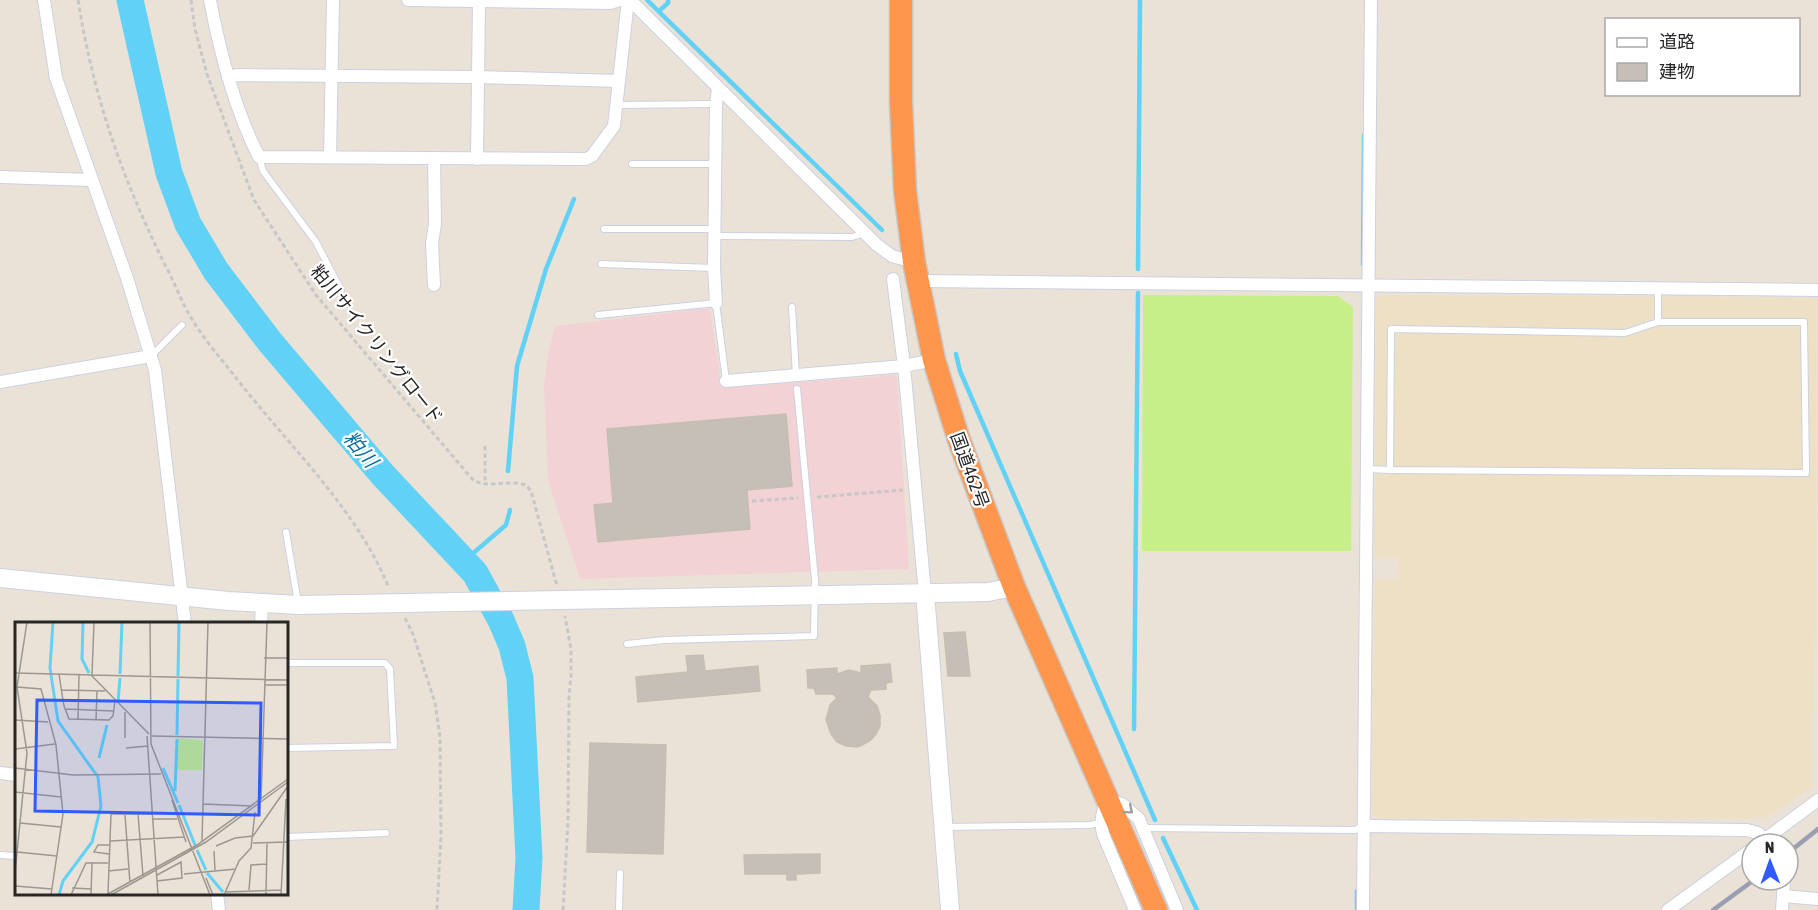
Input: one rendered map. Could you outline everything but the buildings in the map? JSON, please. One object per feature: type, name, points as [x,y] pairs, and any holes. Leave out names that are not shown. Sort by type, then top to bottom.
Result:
[{"type":"highway","name":"国道462号","points":[[901,0],[902,147],[916,272],[934,360],[958,441],[1014,586],[1156,910]]},
{"type":"street","points":[[44,0],[56,78],[127,278],[155,370],[185,622]]},
{"type":"street","points":[[210,0],[228,77],[259,157],[477,159],[586,159],[592,156],[614,126],[629,0]]},
{"type":"street","points":[[330,157],[333,0]]},
{"type":"street","points":[[408,0],[610,3],[620,0]]},
{"type":"street","points":[[629,0],[887,254],[916,272],[1367,284],[1818,290]]},
{"type":"street","points":[[1363,910],[1371,0]]},
{"type":"street","points":[[477,159],[479,1]]},
{"type":"street","points":[[228,77],[237,75],[618,81]]},
{"type":"street","points":[[717,303],[714,268],[718,89]]},
{"type":"street","points":[[434,158],[435,225],[432,243],[434,285]]},
{"type":"street","points":[[0,177],[91,180]]},
{"type":"street","points":[[893,279],[916,489],[950,910]]},
{"type":"street","points":[[0,382],[151,356]]},
{"type":"street","points":[[726,381],[904,366],[934,360]]},
{"type":"street","points":[[0,578],[262,604],[404,611],[559,601],[988,592],[1014,586]]},
{"type":"street","points":[[261,622],[262,604]]},
{"type":"street","points":[[0,773],[15,775]]},
{"type":"street","points":[[1135,910],[1100,823],[1108,800],[1129,808],[1139,819],[1177,910]]},
{"type":"street","points":[[1775,832],[1818,800]]},
{"type":"street","points":[[1364,826],[1747,830],[1754,832]]},
{"type":"street","points":[[1668,910],[1740,858]]},
{"type":"street","points":[[1782,910],[1783,890],[1818,899]]},
{"type":"street","points":[[217,895],[219,910]]},
{"type":"lane","points":[[616,105],[716,104]]},
{"type":"lane","points":[[259,157],[263,171],[316,242],[341,291]]},
{"type":"lane","points":[[632,164],[716,164]]},
{"type":"lane","points":[[604,229],[852,237],[865,233]]},
{"type":"lane","points":[[601,264],[714,268]]},
{"type":"lane","points":[[1658,288],[1658,321]]},
{"type":"lane","points":[[598,315],[717,303],[726,381]]},
{"type":"lane","points":[[792,307],[796,375]]},
{"type":"lane","points":[[1366,469],[1390,470],[1806,473],[1804,322],[1658,321],[1624,333],[1391,329],[1390,470]]},
{"type":"lane","points":[[151,356],[182,325]]},
{"type":"lane","points":[[627,644],[664,640],[814,636],[815,580],[797,389]]},
{"type":"lane","points":[[286,532],[299,605]]},
{"type":"lane","points":[[288,663],[385,663],[390,669],[394,746],[288,748]]},
{"type":"lane","points":[[944,827],[1100,823]]},
{"type":"lane","points":[[1143,828],[1355,830],[1364,826]]},
{"type":"lane","points":[[288,837],[386,833]]},
{"type":"lane","points":[[0,855],[15,856]]},
{"type":"lane","points":[[619,910],[620,873]]},
{"type":"path","points":[[78,0],[98,99],[111,139],[130,190],[190,316],[238,380],[332,495],[361,536],[385,576],[390,590]]},
{"type":"path","name":"粕川サイクリングロード","points":[[191,0],[195,29],[207,74],[254,200],[316,295],[472,480],[485,484]]},
{"type":"path","points":[[485,446],[485,484],[520,483],[526,484],[531,491],[571,650],[568,697],[568,821],[563,910]]},
{"type":"path","points":[[752,501],[916,489]]},
{"type":"path","points":[[404,611],[435,703],[440,737],[441,836],[437,910]]},
{"type":"shaded area","points":[[1379,295],[1818,298],[1818,467],[1812,787],[1767,818],[1379,818],[1372,813],[1374,580],[1399,580],[1398,558],[1374,558],[1376,302]]},
{"type":"shaded area","points":[[710,308],[722,388],[897,375],[909,569],[580,579],[548,480],[544,384],[555,326]]},
{"type":"green space","points":[[1143,295],[1338,296],[1353,307],[1351,551],[1142,551]]},
{"type":"waterway","name":"粕川","points":[[130,0],[169,173],[188,224],[216,271],[270,342],[383,475],[475,573],[501,620],[512,646],[520,678],[529,858],[526,910]]},
{"type":"waterway","points":[[647,0],[882,230]]},
{"type":"waterway","points":[[659,11],[668,3],[668,0]]},
{"type":"waterway","points":[[1138,269],[1140,0]]},
{"type":"waterway","points":[[1363,264],[1364,135]]},
{"type":"waterway","points":[[508,471],[517,366],[546,269],[574,199]]},
{"type":"waterway","points":[[1134,729],[1138,293]]},
{"type":"waterway","points":[[956,354],[960,371],[1155,820]]},
{"type":"waterway","points":[[464,561],[506,525],[510,510]]},
{"type":"waterway","points":[[1163,838],[1197,910]]},
{"type":"waterway","points":[[1357,891],[1357,910]]},
{"type":"railway","points":[[1800,843],[1818,829]]},
{"type":"railway","points":[[1713,910],[1740,890]]}]
